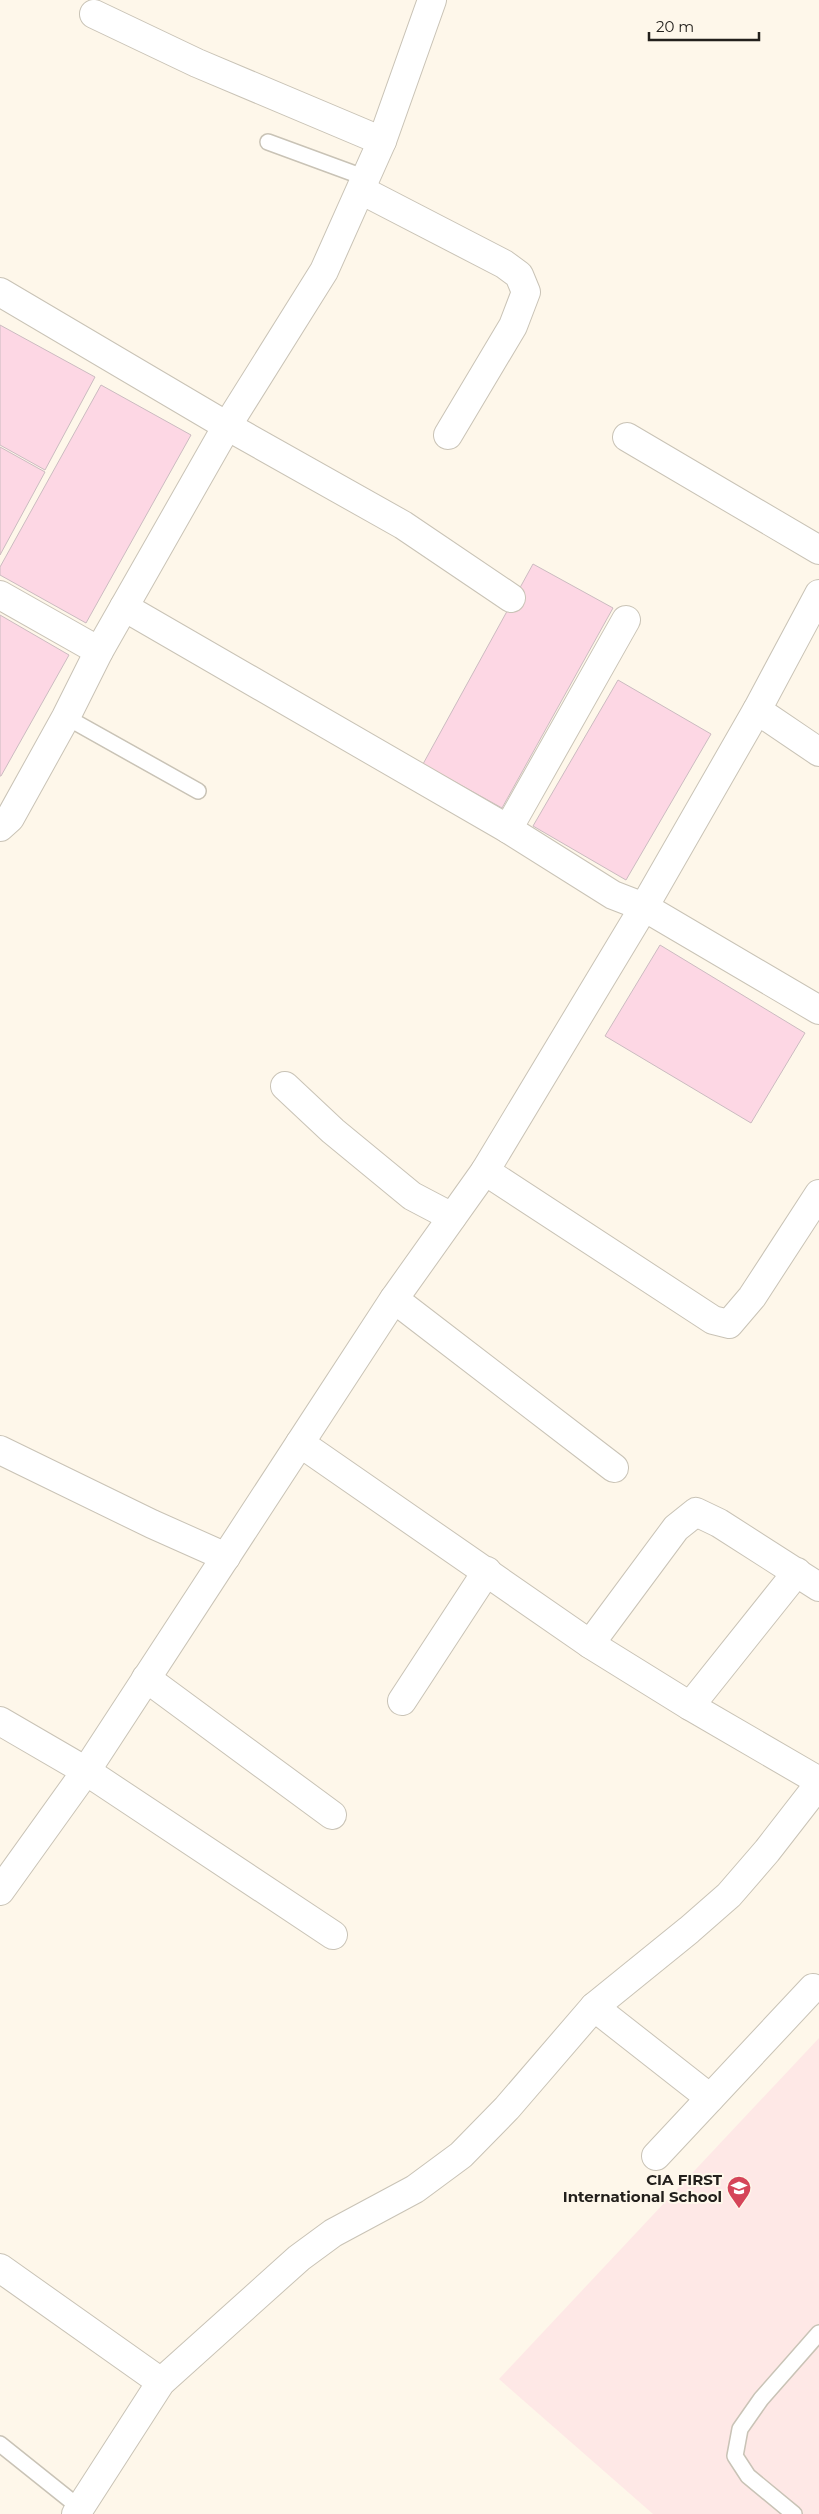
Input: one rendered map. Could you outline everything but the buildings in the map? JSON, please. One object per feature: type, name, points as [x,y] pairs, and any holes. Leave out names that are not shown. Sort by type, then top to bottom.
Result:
[{"type":"street","points":[[0,827],[10,818],[66,717],[99,651],[227,426],[324,271],[382,141],[432,0]]},
{"type":"street","points":[[94,14],[197,63],[382,141]]},
{"type":"street","points":[[363,184],[504,264],[519,275],[526,292],[513,326],[448,435]]},
{"type":"street","points":[[0,292],[227,426],[403,525],[511,598]]},
{"type":"street","points":[[627,437],[819,550]]},
{"type":"street","points":[[0,1891],[86,1771],[394,1299],[485,1171],[644,906],[757,710],[819,594]]},
{"type":"street","points":[[0,595],[99,651]]},
{"type":"street","points":[[124,607],[508,829],[613,895],[644,906],[819,1010]]},
{"type":"street","points":[[508,829],[626,620]]},
{"type":"street","points":[[757,710],[819,752]]},
{"type":"street","points":[[286,1086],[334,1131],[412,1196],[452,1217]]},
{"type":"street","points":[[485,1171],[713,1320],[729,1324],[752,1297],[819,1194]]},
{"type":"street","points":[[394,1299],[614,1468]]},
{"type":"street","points":[[78,2511],[161,2382],[298,2258],[333,2233],[415,2189],[461,2155],[507,2108],[594,2007],[729,1895],[767,1851],[819,1782],[590,1644],[300,1443]]},
{"type":"street","points":[[0,1450],[152,1524],[226,1557]]},
{"type":"street","points":[[590,1644],[676,1528],[696,1512],[719,1523],[808,1579],[690,1706]]},
{"type":"street","points":[[402,1701],[487,1571]]},
{"type":"street","points":[[146,1678],[332,1815]]},
{"type":"street","points":[[0,1721],[86,1771],[333,1935]]},
{"type":"street","points":[[656,2156],[813,1988]]},
{"type":"street","points":[[594,2007],[710,2098]]},
{"type":"street","points":[[0,2268],[161,2382]]},
{"type":"lane","points":[[268,142],[363,184]]},
{"type":"lane","points":[[66,717],[198,791]]},
{"type":"lane","points":[[794,2514],[748,2476],[736,2456],[740,2429],[761,2399],[819,2332]]},
{"type":"lane","points":[[0,2444],[78,2511]]},
{"type":"shaded area","name":"CIA FIRST International School","points":[[819,2038],[819,2514],[653,2514],[499,2379]]},
{"type":"place","name":"CIA FIRST International School","points":[[739,2209]]}]
